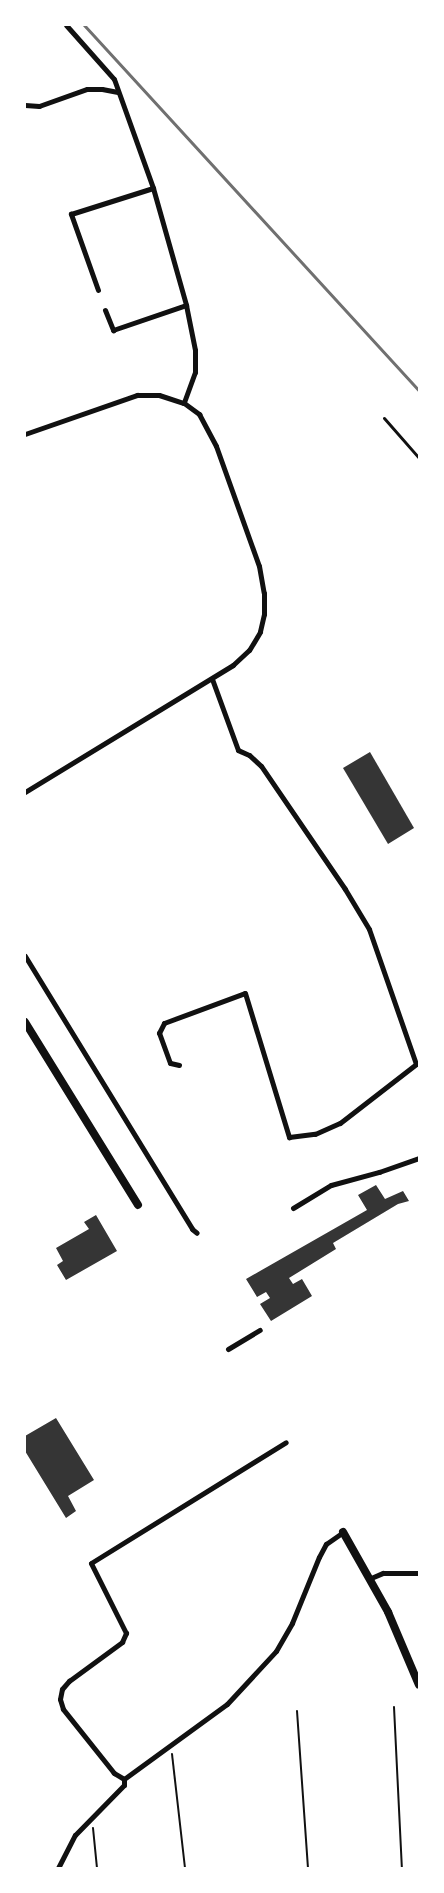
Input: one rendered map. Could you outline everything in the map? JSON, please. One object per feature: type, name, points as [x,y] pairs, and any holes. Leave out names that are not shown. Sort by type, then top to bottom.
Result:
[{"type":"street","points":[[66,25],[114,79],[153,188],[186,305],[196,362],[184,403]]},
{"type":"street","points":[[25,105],[39,106],[87,89],[118,92]]},
{"type":"street","points":[[98,290],[71,214],[153,188]]},
{"type":"street","points":[[106,310],[113,330],[186,305]]},
{"type":"street","points":[[25,434],[137,395],[160,395],[184,403],[199,414],[216,446],[259,566],[264,593],[264,614],[260,632],[249,650],[233,665],[25,792]]},
{"type":"street","points":[[179,1065],[170,1063],[159,1033],[164,1023],[245,993],[289,1137],[315,1134],[340,1123],[416,1064],[369,929],[261,766],[249,754],[238,750],[212,679]]},
{"type":"street","points":[[25,956],[196,1233]]},
{"type":"street","points":[[25,1022],[138,1205]]},
{"type":"street","points":[[293,1208],[331,1186],[419,1158]]},
{"type":"street","points":[[228,1349],[260,1330]]},
{"type":"street","points":[[124,1779],[114,1773],[64,1709],[60,1699],[62,1688],[122,1642],[126,1632],[91,1563],[286,1442]]},
{"type":"street","points":[[124,1779],[227,1704],[276,1651],[292,1623],[326,1544],[343,1532],[371,1578],[398,1634],[419,1685]]},
{"type":"street","points":[[371,1578],[383,1573],[419,1574]]},
{"type":"street","points":[[58,1868],[75,1835],[124,1786],[124,1779]]},
{"type":"lane","points":[[384,418],[419,458]]},
{"type":"path","points":[[394,1707],[402,1868]]},
{"type":"path","points":[[297,1711],[308,1868]]},
{"type":"path","points":[[172,1744],[185,1868]]},
{"type":"path","points":[[92,1818],[97,1868]]},
{"type":"building","points":[[370,752],[414,828],[388,844],[343,768]]},
{"type":"building","points":[[376,1185],[385,1199],[403,1191],[409,1201],[398,1204],[333,1243],[336,1249],[289,1278],[293,1284],[302,1279],[312,1296],[271,1321],[260,1304],[270,1298],[266,1292],[257,1297],[246,1279],[367,1210],[358,1195]]},
{"type":"building","points":[[96,1215],[117,1251],[66,1280],[57,1265],[63,1261],[56,1248],[89,1229],[84,1222]]},
{"type":"building","points":[[56,1418],[94,1480],[68,1496],[76,1511],[66,1518],[25,1451],[25,1436]]},
{"type":"railway","points":[[84,25],[419,390]]}]
